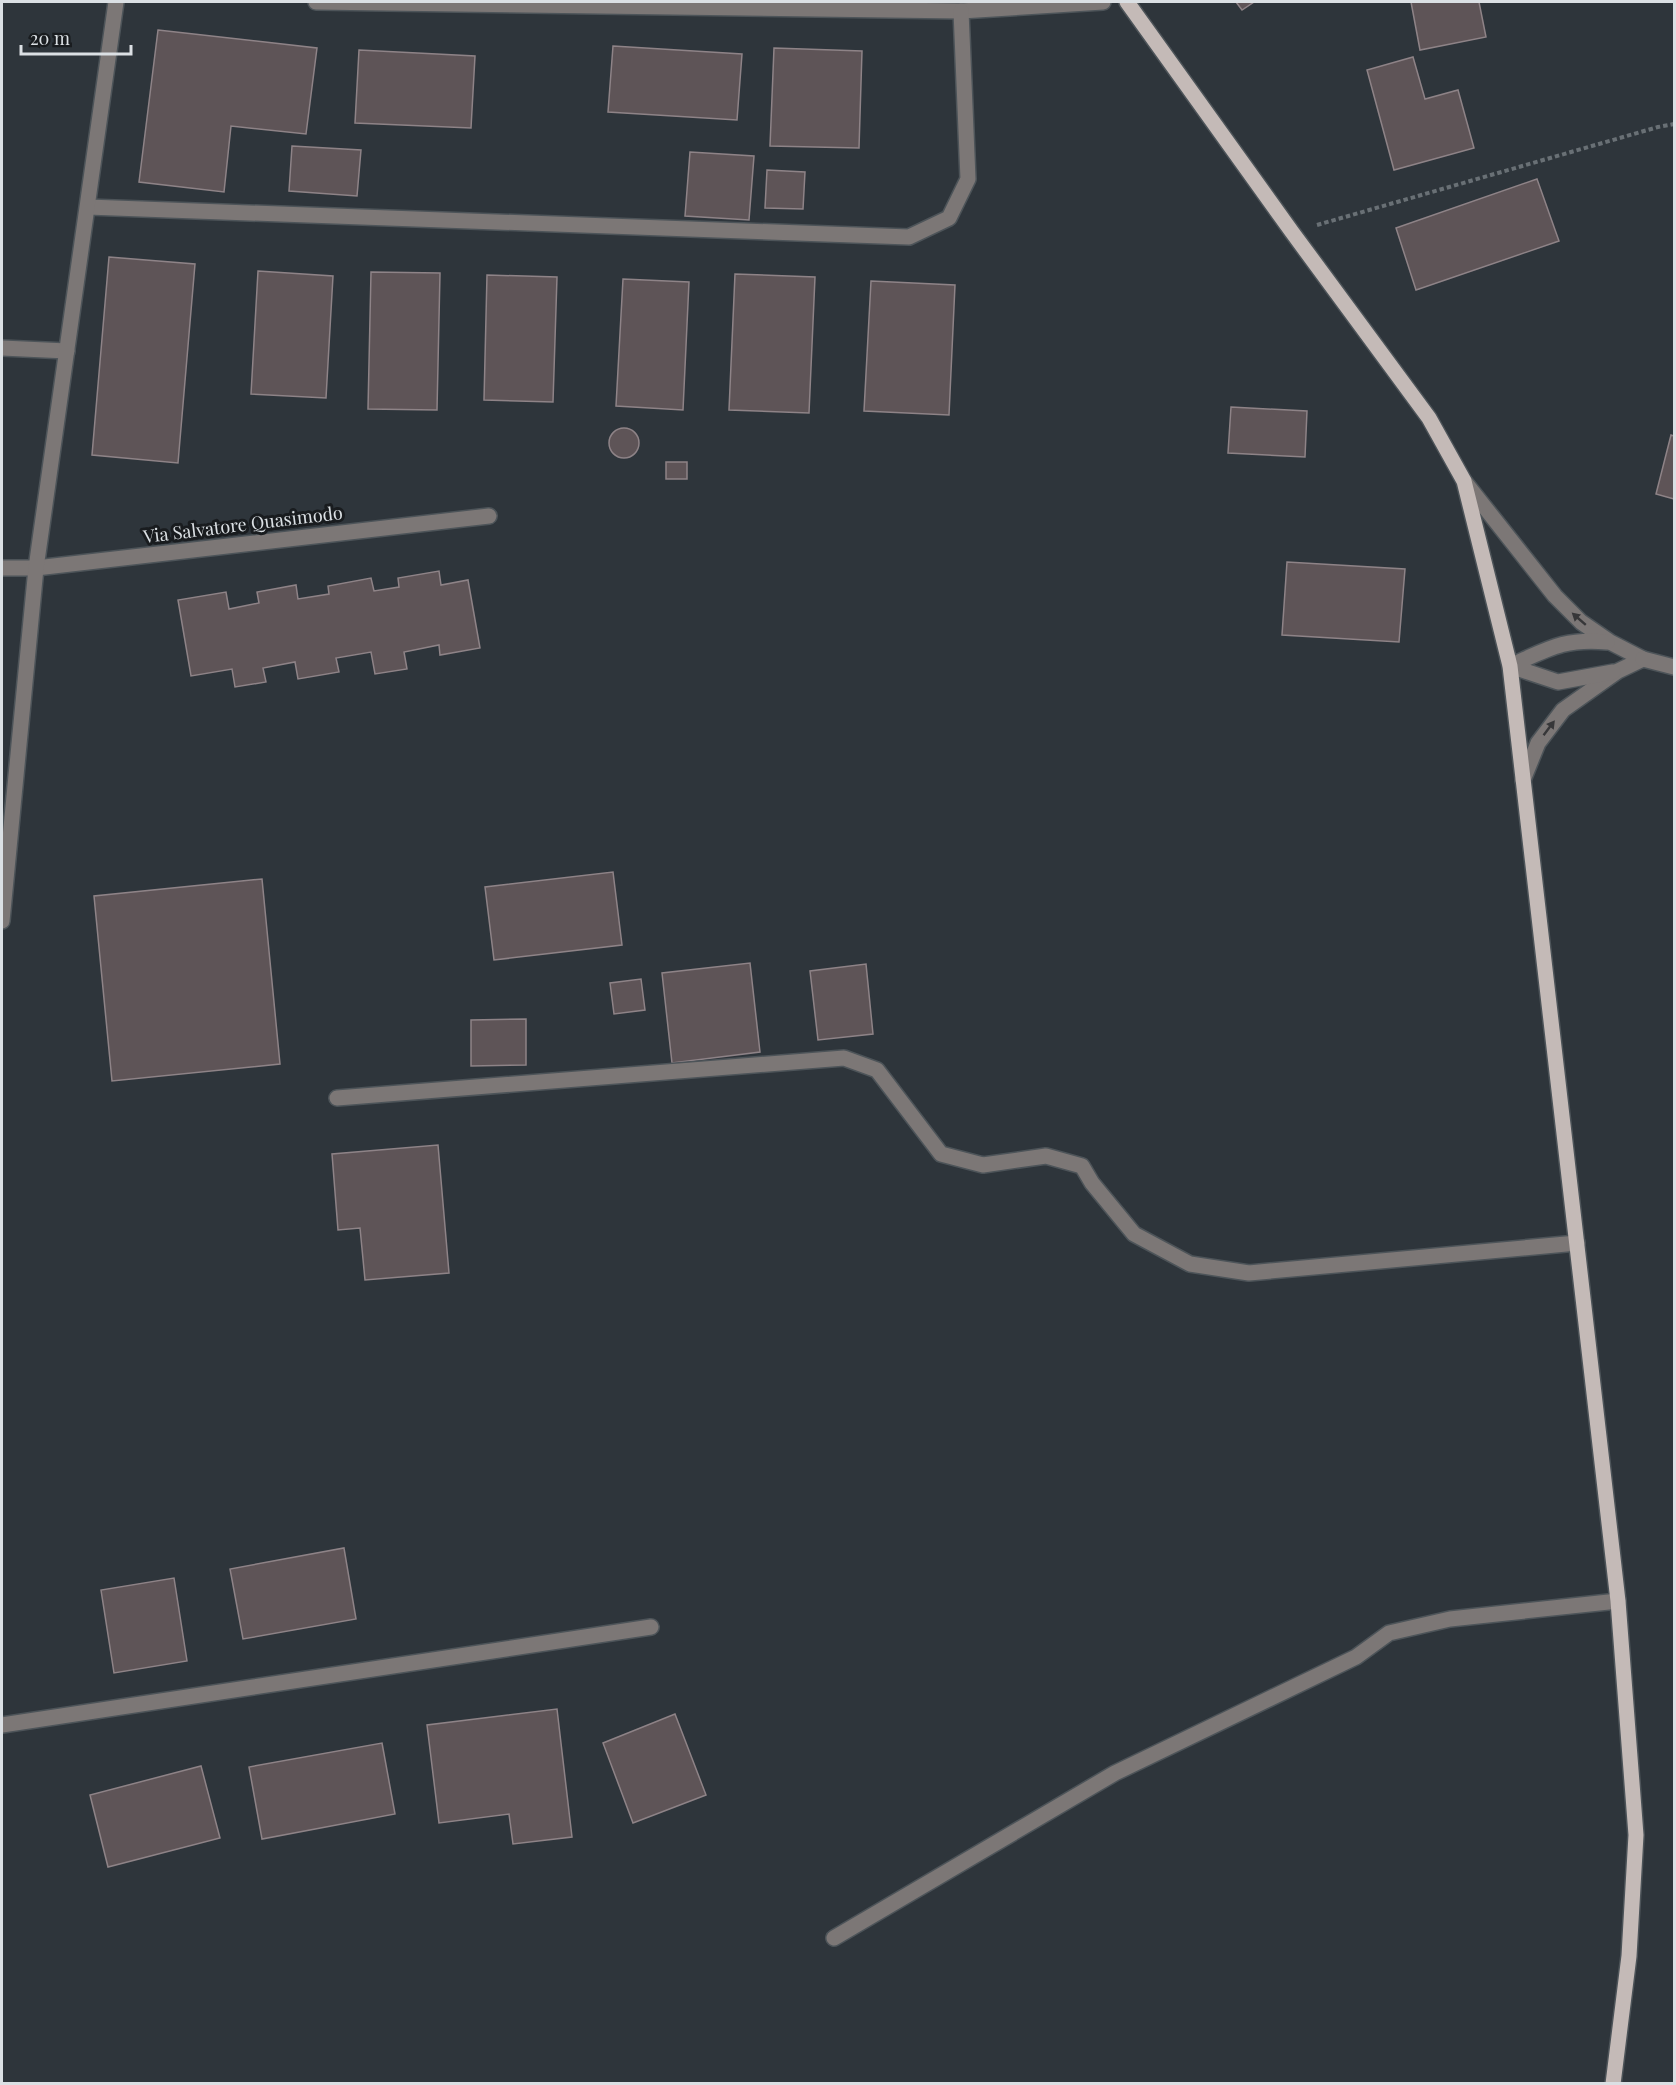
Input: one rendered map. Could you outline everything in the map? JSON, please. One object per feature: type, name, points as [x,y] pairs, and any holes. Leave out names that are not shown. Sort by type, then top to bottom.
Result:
[{"type":"main road","points":[[1127,2],[1429,418],[1464,481],[1510,666],[1618,1601],[1636,1835],[1629,1956],[1613,2084]]},
{"type":"street","points":[[2,921],[36,568],[116,2]]},
{"type":"street","points":[[316,2],[961,11],[1103,2]]},
{"type":"street","points":[[88,207],[909,237],[949,218],[968,179],[961,11]]},
{"type":"street","points":[[2,348],[67,351]]},
{"type":"street","points":[[1464,481],[1555,596],[1581,622],[1610,642],[1643,659],[1674,667]]},
{"type":"street","name":"Via Salvatore Quasimodo","points":[[2,568],[36,568],[489,516]]},
{"type":"street","points":[[1510,666],[1562,643],[1586,640],[1610,642]]},
{"type":"street","points":[[1523,780],[1538,743],[1563,710],[1618,671],[1643,659]]},
{"type":"street","points":[[1510,666],[1558,682],[1618,671]]},
{"type":"street","points":[[337,1098],[844,1058],[877,1070],[941,1154],[983,1164],[1046,1156],[1082,1166],[1092,1183],[1134,1234],[1190,1264],[1249,1273],[1576,1243]]},
{"type":"street","points":[[834,1938],[1115,1773],[1356,1657],[1389,1633],[1450,1619],[1618,1601]]},
{"type":"street","points":[[2,1725],[651,1627]]},
{"type":"path","points":[[1292,232],[1674,124]]},
{"type":"building","points":[[1236,2],[1254,2],[1242,10]]},
{"type":"building","points":[[1411,2],[1479,2],[1486,37],[1420,50]]},
{"type":"building","points":[[158,30],[317,48],[306,134],[231,126],[224,192],[139,182]]},
{"type":"building","points":[[613,46],[742,54],[737,120],[608,112]]},
{"type":"building","points":[[774,48],[862,51],[859,148],[770,146]]},
{"type":"building","points":[[359,50],[475,56],[471,128],[355,123]]},
{"type":"building","points":[[1413,57],[1425,99],[1458,90],[1474,148],[1394,170],[1367,70]]},
{"type":"building","points":[[292,146],[361,150],[357,196],[289,191]]},
{"type":"building","points":[[690,152],[754,156],[749,220],[685,216]]},
{"type":"building","points":[[767,170],[805,172],[803,209],[765,208]]},
{"type":"building","points":[[1537,179],[1559,241],[1416,290],[1396,228]]},
{"type":"building","points":[[109,257],[195,264],[178,463],[92,455]]},
{"type":"building","points":[[258,271],[333,276],[326,398],[251,394]]},
{"type":"building","points":[[371,272],[440,273],[437,410],[368,409]]},
{"type":"building","points":[[735,274],[815,277],[809,413],[729,410]]},
{"type":"building","points":[[487,275],[557,277],[553,402],[484,400]]},
{"type":"building","points":[[623,279],[689,282],[683,410],[616,406]]},
{"type":"building","points":[[871,281],[955,285],[949,415],[864,411]]},
{"type":"building","points":[[1231,407],[1307,411],[1305,457],[1228,453]]},
{"type":"building","points":[[624,428],[635,432],[639,443],[635,454],[624,458],[613,454],[609,443],[613,432]]},
{"type":"building","points":[[1671,435],[1674,436],[1674,499],[1656,494]]},
{"type":"building","points":[[666,462],[687,462],[687,479],[666,479]]},
{"type":"building","points":[[1287,562],[1405,569],[1399,642],[1282,635]]},
{"type":"building","points":[[439,571],[441,585],[468,580],[480,648],[440,655],[439,645],[404,652],[407,669],[375,674],[371,652],[336,658],[339,672],[298,679],[295,662],[263,668],[266,682],[235,687],[232,669],[191,676],[178,600],[226,592],[229,609],[259,603],[257,592],[296,585],[298,599],[329,594],[328,586],[371,578],[374,591],[399,587],[398,578]]},
{"type":"building","points":[[613,872],[622,945],[494,960],[485,887]]},
{"type":"building","points":[[262,879],[280,1064],[112,1081],[94,896]]},
{"type":"building","points":[[750,963],[760,1052],[672,1063],[662,973]]},
{"type":"building","points":[[866,964],[873,1034],[818,1040],[810,971]]},
{"type":"building","points":[[641,979],[645,1010],[614,1014],[610,983]]},
{"type":"building","points":[[526,1019],[526,1065],[471,1066],[471,1020]]},
{"type":"building","points":[[438,1145],[449,1273],[365,1280],[360,1228],[338,1230],[332,1154]]},
{"type":"building","points":[[344,1548],[356,1619],[243,1639],[230,1569]]},
{"type":"building","points":[[174,1578],[187,1661],[114,1673],[101,1590]]},
{"type":"building","points":[[557,1709],[572,1837],[513,1844],[509,1814],[439,1823],[427,1725]]},
{"type":"building","points":[[675,1714],[706,1795],[633,1823],[603,1743]]},
{"type":"building","points":[[382,1743],[395,1814],[262,1839],[249,1767]]},
{"type":"building","points":[[201,1766],[220,1838],[108,1867],[90,1795]]}]
